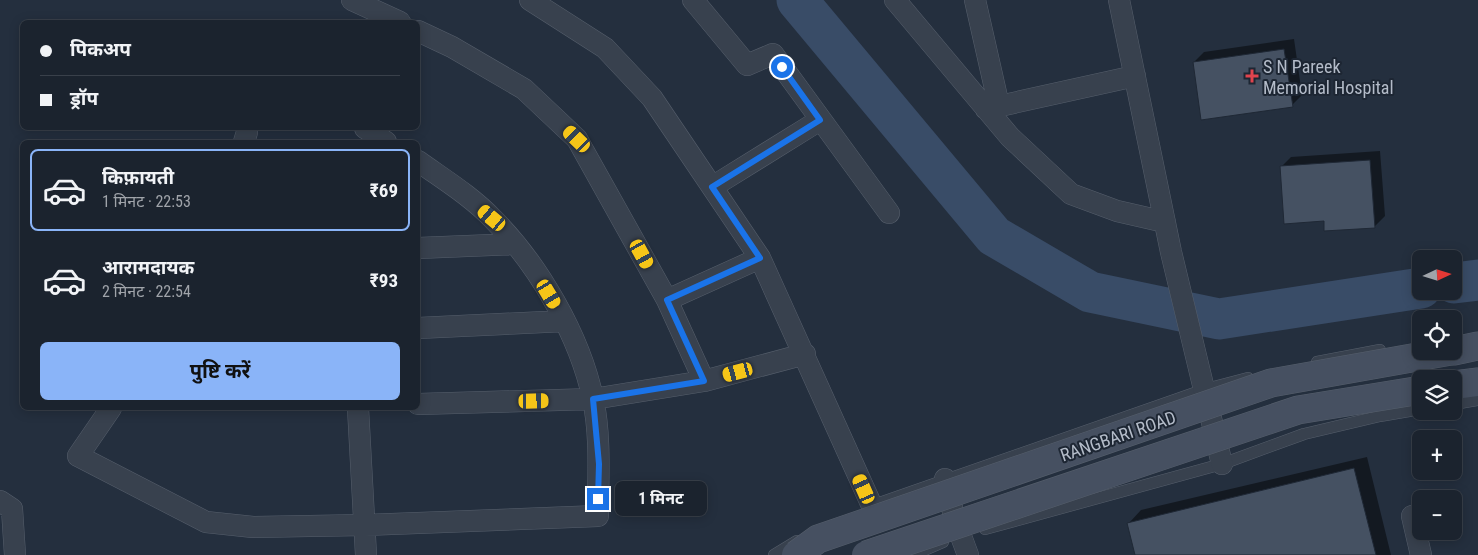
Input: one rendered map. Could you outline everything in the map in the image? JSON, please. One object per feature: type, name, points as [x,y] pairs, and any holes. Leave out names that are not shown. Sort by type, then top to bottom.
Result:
[{"type":"street","points":[[352,0],[396,20]]},
{"type":"street","points":[[530,0],[605,48],[652,98],[760,258],[805,354],[857,512]]},
{"type":"street","points":[[693,0],[747,65],[773,54],[889,213]]},
{"type":"street","points":[[895,0],[992,107],[1010,137],[1071,194],[1117,211],[1165,222]]},
{"type":"street","points":[[975,0],[992,107]]},
{"type":"street","points":[[1118,0],[1171,252],[1222,464]]},
{"type":"street","points":[[420,32],[452,47],[524,90],[577,139],[667,300],[704,381]]},
{"type":"street","points":[[992,107],[1134,76]]},
{"type":"street","points":[[712,187],[820,120]]},
{"type":"street","points":[[368,130],[381,140]]},
{"type":"street","points":[[110,410],[78,456],[206,522],[253,526],[365,525],[598,516],[599,464],[593,399],[578,351],[565,321],[533,268],[492,218],[462,192],[420,162]]},
{"type":"street","points":[[420,248],[515,244]]},
{"type":"street","points":[[667,300],[760,258]]},
{"type":"street","points":[[420,328],[565,321]]},
{"type":"street","name":"RANGBARI ROAD","points":[[1462,349],[1478,346]]},
{"type":"street","points":[[420,404],[593,399],[704,381],[805,354]]},
{"type":"street","name":"RANGBARI ROAD","points":[[796,555],[818,539],[1271,383],[1412,358]]},
{"type":"street","points":[[1462,385],[1478,382]]},
{"type":"street","name":"RANGBARI ROAD","points":[[866,555],[1298,410],[1412,391]]},
{"type":"street","points":[[358,410],[366,555]]},
{"type":"street","points":[[945,479],[964,545]]},
{"type":"street","points":[[0,501],[12,508],[15,555]]},
{"type":"street","points":[[1418,540],[1421,555]]},
{"type":"lane","points":[[1462,338],[1478,336]]},
{"type":"lane","points":[[774,555],[812,532],[857,512],[1204,386],[1344,355],[1392,348]]},
{"type":"lane","points":[[1462,403],[1478,400]]},
{"type":"lane","points":[[913,555],[964,545],[1222,464],[1304,434],[1412,411]]},
{"type":"building","points":[[1284,49],[1293,107],[1201,120],[1193,62]]},
{"type":"building","points":[[1370,160],[1375,228],[1324,231],[1324,221],[1284,224],[1280,166]]},
{"type":"building","points":[[1354,468],[1376,555],[1135,555],[1127,523]]},
{"type":"waterway","points":[[797,0],[994,236],[1090,292],[1219,319],[1412,289]]},
{"type":"waterway","points":[[1462,282],[1478,280]]},
{"type":"place","name":"S N Pareek Memorial Hospital","points":[[1252,76]]},
{"type":"route","points":[[598,499],[599,464],[593,399],[704,381],[667,300],[760,258],[712,187],[820,120],[782,67]]}]
